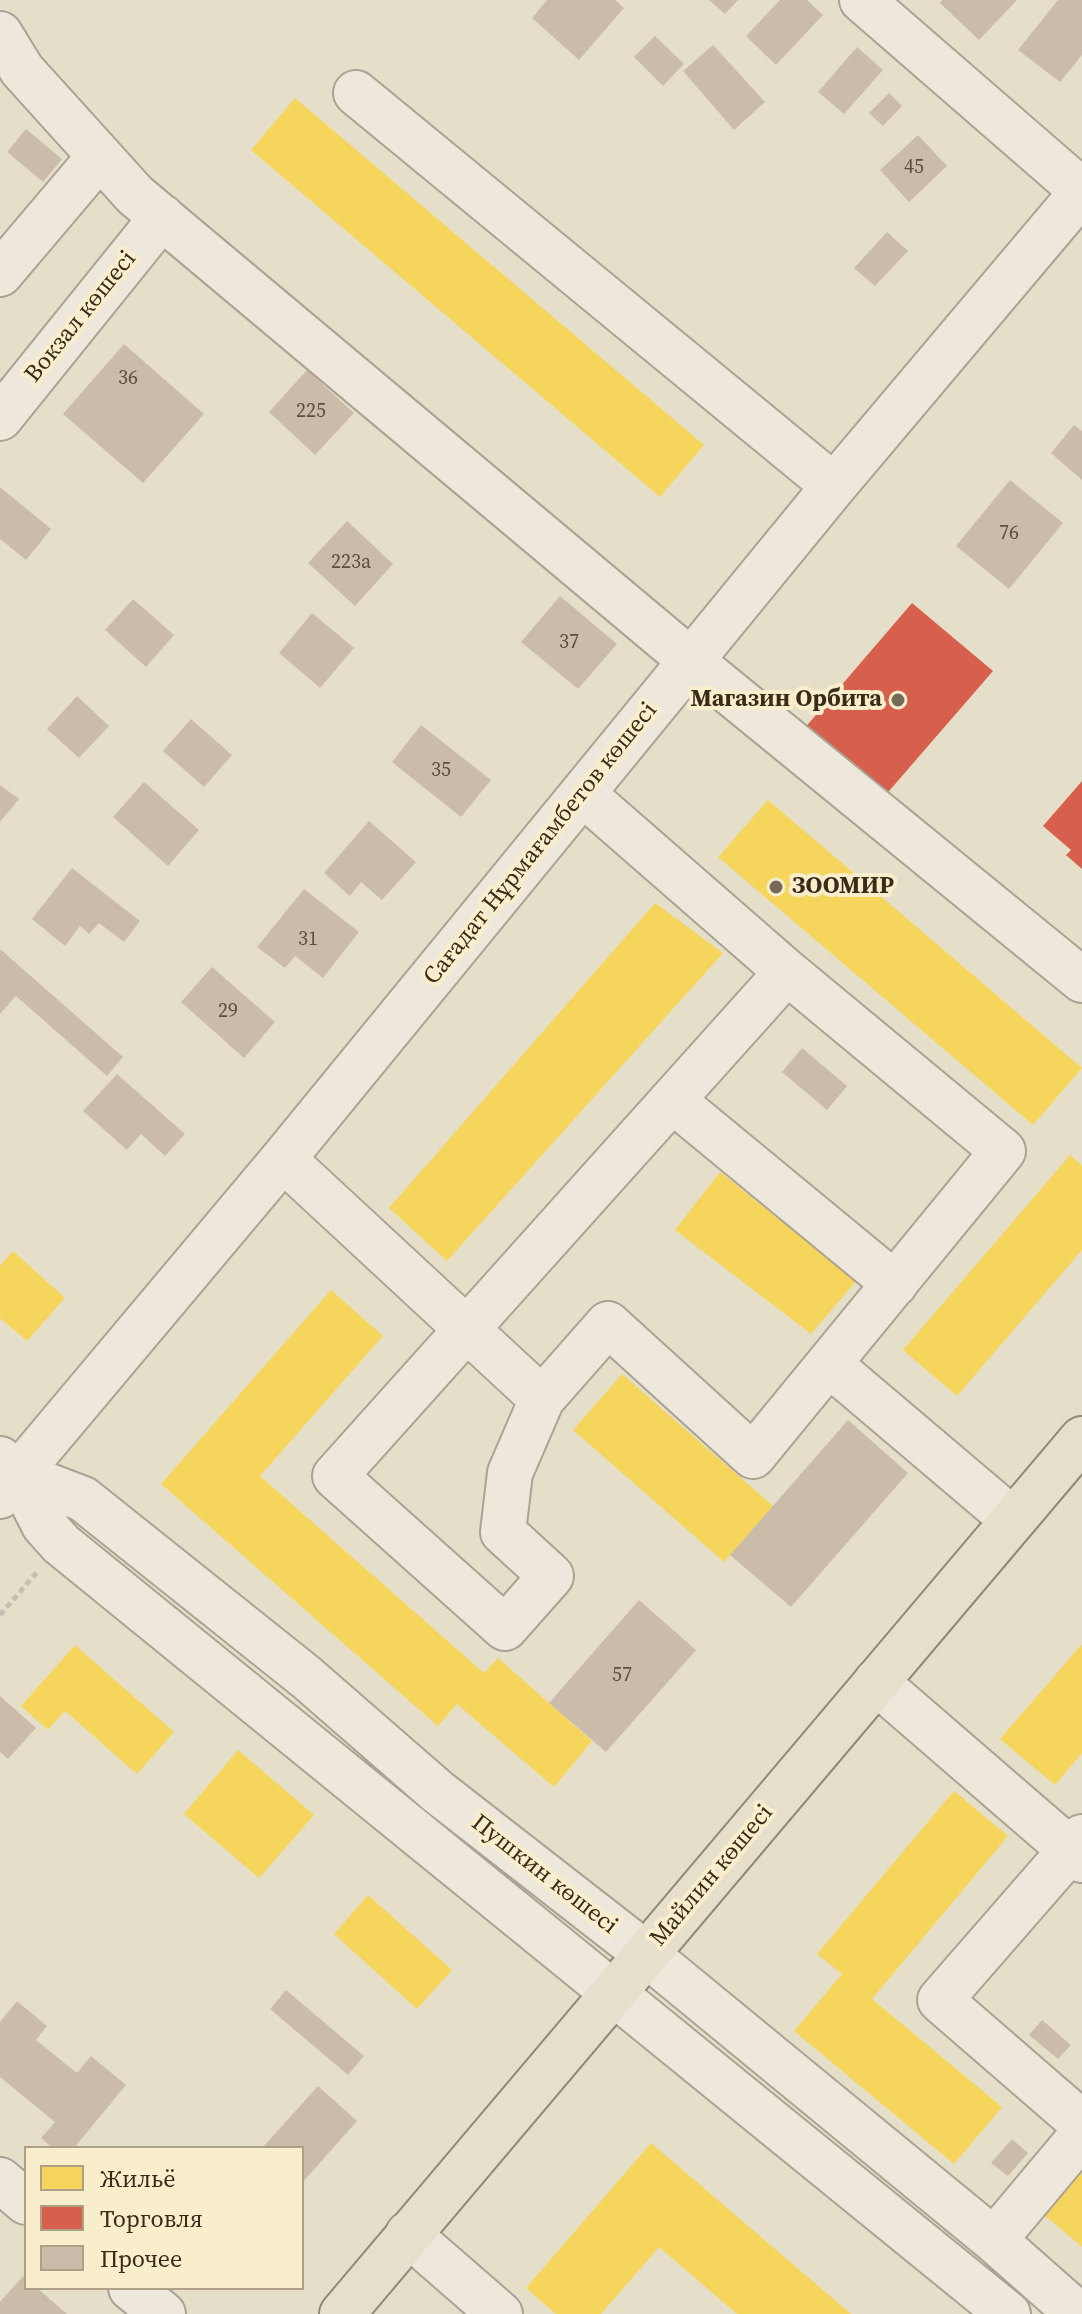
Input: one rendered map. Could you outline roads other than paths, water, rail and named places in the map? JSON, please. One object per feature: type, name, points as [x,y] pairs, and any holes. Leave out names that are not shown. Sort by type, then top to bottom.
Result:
[{"type":"main road","name":"Майлин көшесі","points":[[342,2314],[1082,1439]]},
{"type":"street","points":[[862,0],[1082,192]]},
{"type":"street","points":[[0,34],[22,70],[135,195],[690,660],[1082,980]]},
{"type":"street","points":[[356,93],[834,486]]},
{"type":"street","points":[[0,274],[100,156]]},
{"type":"street","name":"Сағадат Нұрмағамбетов көшесі","points":[[6,1476],[283,1159],[690,660],[1082,192]]},
{"type":"street","name":"Вокзал көшесі","points":[[0,418],[162,217]]},
{"type":"street","points":[[583,794],[787,972],[1003,1151],[753,1456],[608,1324],[542,1399],[510,1473],[503,1532],[551,1576],[505,1628],[335,1476],[787,972]]},
{"type":"street","points":[[672,1100],[895,1284]]},
{"type":"street","points":[[283,1159],[542,1399]]},
{"type":"street","points":[[829,1364],[1013,1520]]},
{"type":"street","name":"Пушкин көшесі","points":[[6,1476],[83,1499],[306,1677],[438,1792],[646,1954],[994,2240],[1078,2314]]},
{"type":"street","name":"Пушкин көшесі","points":[[6,1476],[52,1535],[1008,2314]]},
{"type":"street","points":[[876,1682],[1078,1849],[940,2000],[1082,2123]]},
{"type":"street","points":[[408,1825],[438,1792]]},
{"type":"street","points":[[994,2240],[1082,2135]]},
{"type":"street","points":[[0,2180],[24,2200]]},
{"type":"street","points":[[408,2234],[500,2314]]},
{"type":"street","points":[[133,2290],[163,2314]]},
{"type":"place","name":"Магазин Орбита","points":[[898,700]]},
{"type":"place","name":"ЗООМИР","points":[[776,887]]}]
